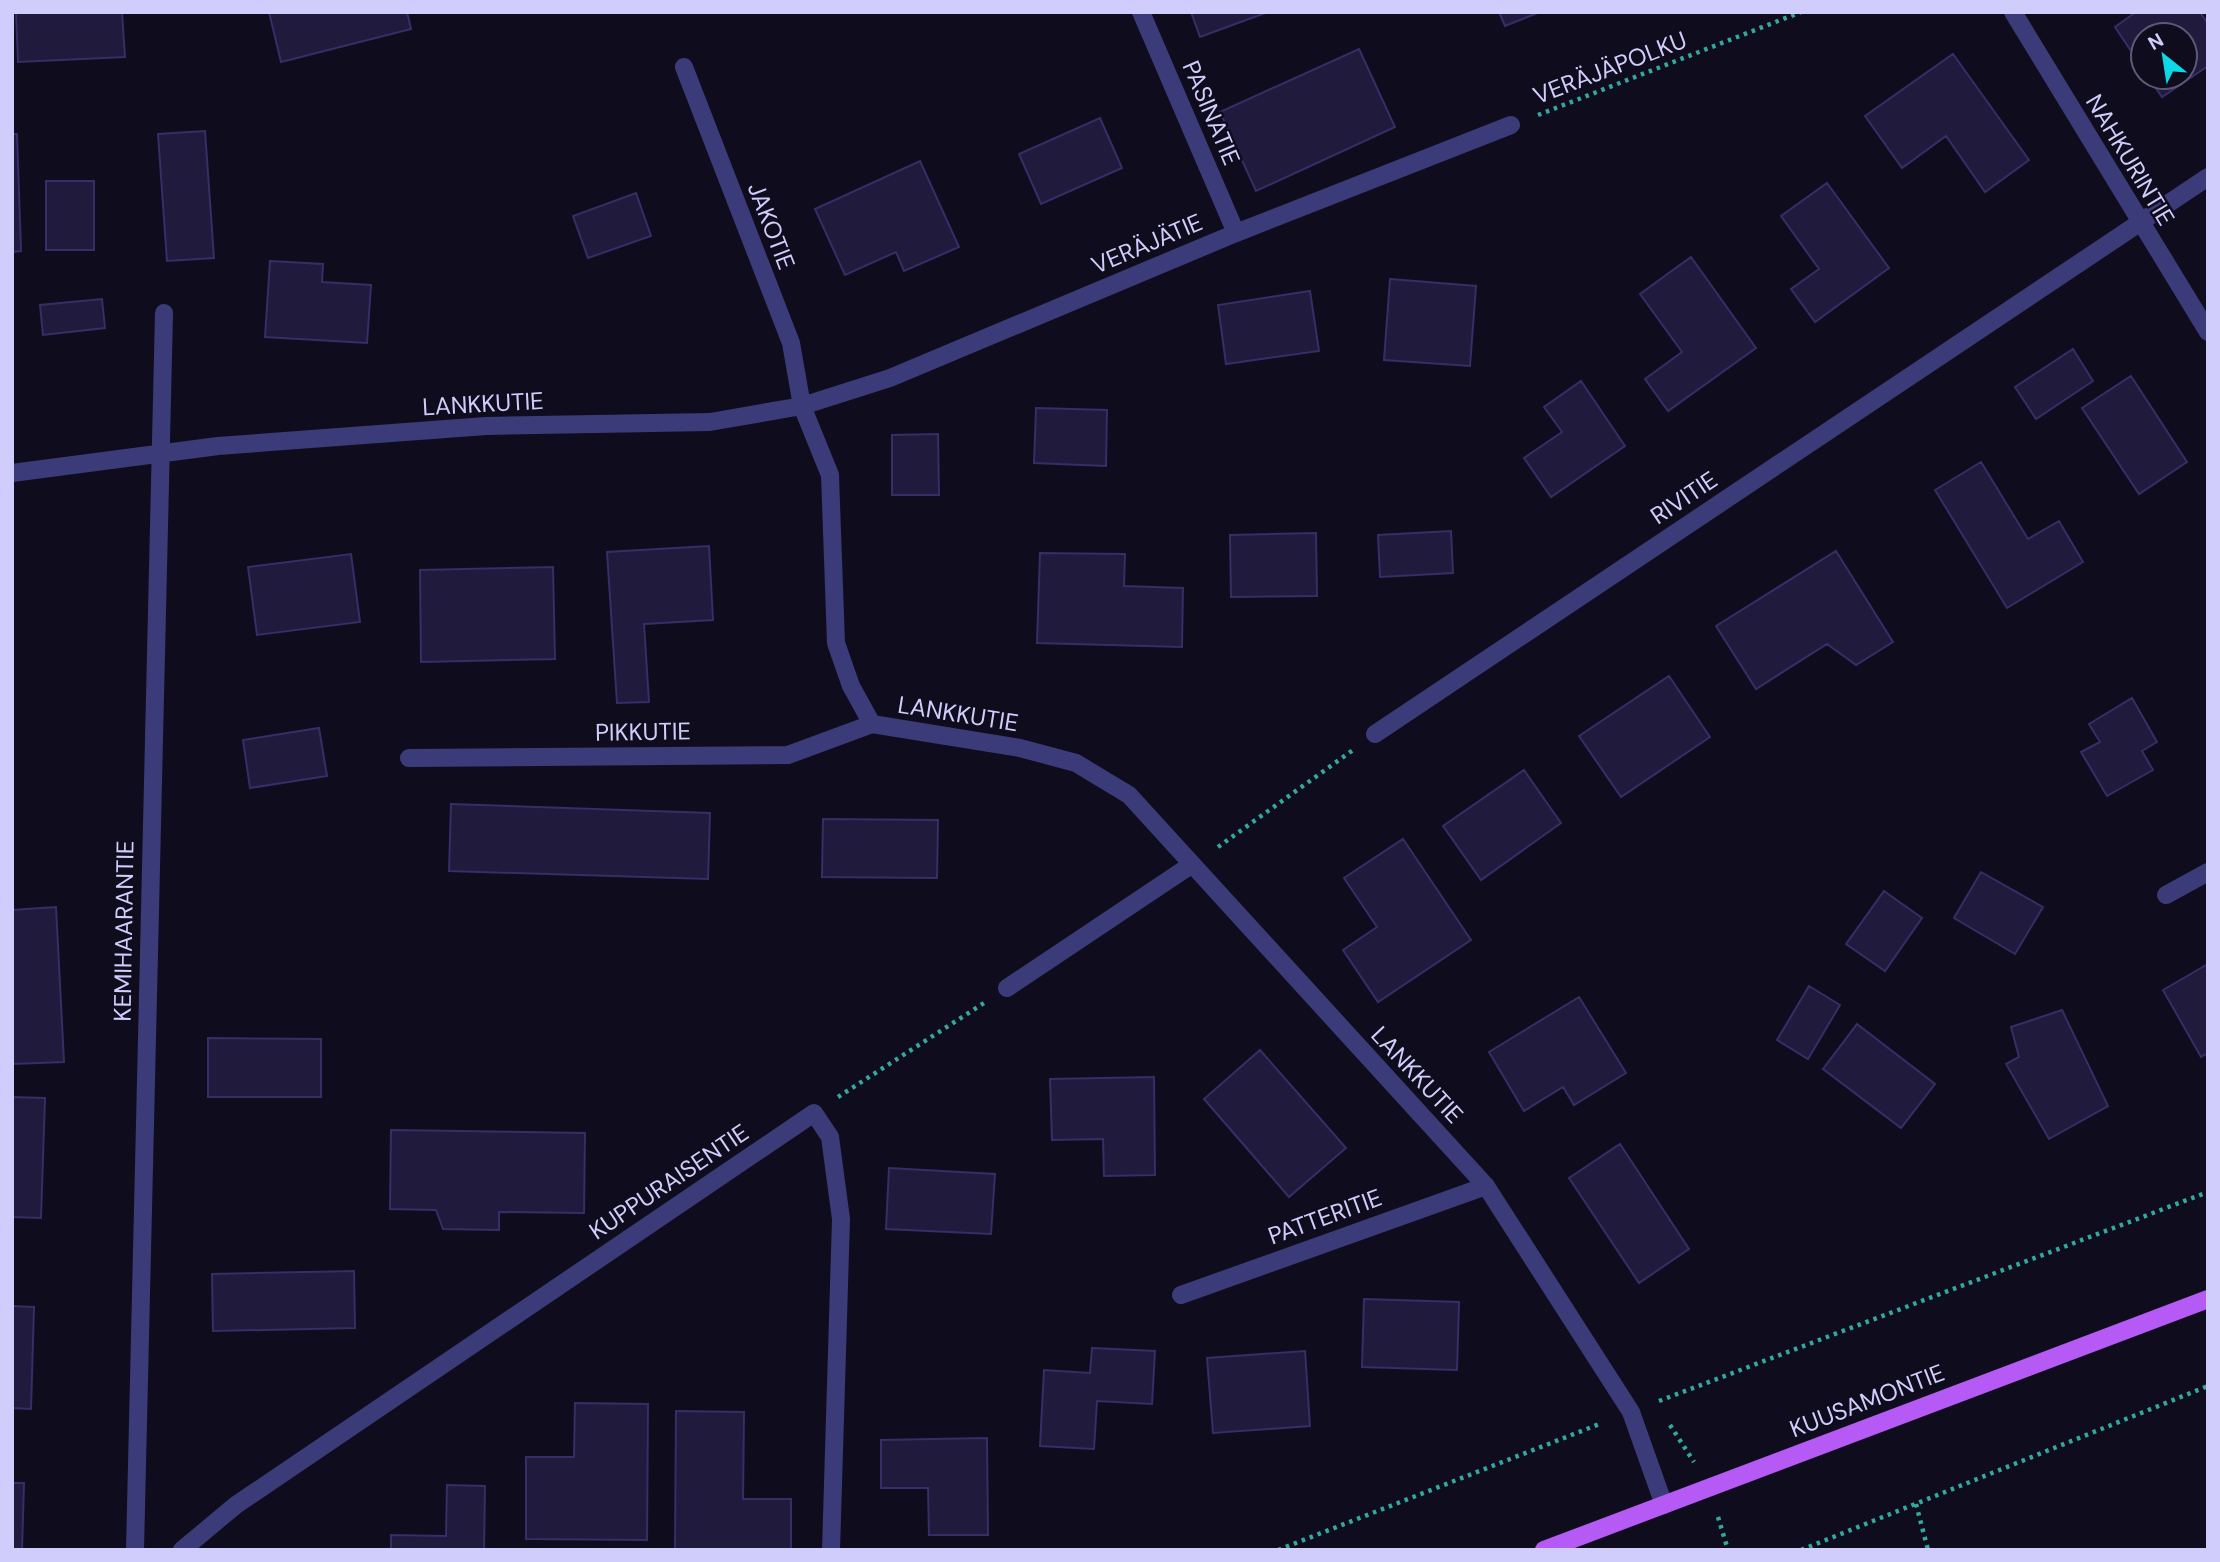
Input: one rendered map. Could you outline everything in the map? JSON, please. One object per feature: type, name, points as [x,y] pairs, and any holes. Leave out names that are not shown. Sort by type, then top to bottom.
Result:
[{"type":"main road","name":"KUUSAMONTIE","points":[[1544,1550],[2208,1298]]},
{"type":"street","name":"PASINATIE","points":[[1141,12],[1236,233]]},
{"type":"street","name":"NAHKURINTIE","points":[[2013,12],[2139,223],[2208,332]]},
{"type":"street","name":"JAKOTIE","points":[[684,67],[791,343],[802,406]]},
{"type":"street","name":"VERÄJÄTIE","points":[[802,406],[890,378],[1236,233],[1511,125]]},
{"type":"street","name":"RIVITIE","points":[[1376,734],[2208,177]]},
{"type":"street","name":"KEMIHAARANTIE","points":[[135,1550],[164,313]]},
{"type":"street","name":"LANKKUTIE","points":[[12,473],[218,446],[486,426],[710,422],[802,406],[830,475],[836,643],[851,686],[872,724],[1020,748],[1076,763],[1129,795],[1486,1186],[1631,1412],[1664,1505]]},
{"type":"street","name":"PIKKUTIE","points":[[409,758],[788,755],[872,724]]},
{"type":"street","points":[[1007,988],[1191,865]]},
{"type":"street","points":[[2166,895],[2208,872]]},
{"type":"street","points":[[814,1113],[831,1137],[841,1219],[831,1550]]},
{"type":"street","name":"KUPPURAISENTIE","points":[[182,1550],[236,1505],[814,1113]]},
{"type":"street","name":"PATTERITIE","points":[[1181,1295],[1486,1186]]},
{"type":"path","name":"VERÄJÄPOLKU","points":[[1511,125],[1801,12]]},
{"type":"path","points":[[1191,865],[1376,734]]},
{"type":"path","points":[[814,1113],[1007,988]]},
{"type":"path","points":[[1278,1550],[2208,1192]]},
{"type":"path","points":[[1801,1550],[2208,1385]]},
{"type":"path","points":[[1916,1504],[1928,1550]]},
{"type":"building","points":[[16,12],[122,12],[125,57],[18,62]]},
{"type":"building","points":[[269,12],[407,12],[411,29],[281,62]]},
{"type":"building","points":[[1191,12],[1268,12],[1200,37]]},
{"type":"building","points":[[1499,12],[1540,12],[1505,26]]},
{"type":"building","points":[[2136,12],[2200,12],[2208,24],[2208,66],[2199,72],[2199,21],[2129,21],[2129,48],[2115,27]]},
{"type":"building","points":[[1359,49],[1395,127],[1256,191],[1220,112]]},
{"type":"building","points":[[1953,54],[2029,160],[1985,192],[1946,136],[1902,168],[1865,116]]},
{"type":"building","points":[[2158,91],[2171,91],[2162,97]]},
{"type":"building","points":[[1100,118],[1122,168],[1041,204],[1019,154]]},
{"type":"building","points":[[205,131],[214,258],[167,261],[158,134]]},
{"type":"building","points":[[12,134],[17,134],[21,251],[12,252]]},
{"type":"building","points":[[920,161],[959,247],[904,271],[896,252],[845,275],[815,209]]},
{"type":"building","points":[[46,181],[94,181],[94,250],[46,250]]},
{"type":"building","points":[[1827,183],[1889,268],[1815,322],[1791,289],[1819,269],[1781,216]]},
{"type":"building","points":[[636,193],[651,236],[588,258],[573,216]]},
{"type":"building","points":[[1691,257],[1756,348],[1668,411],[1645,379],[1682,352],[1640,294]]},
{"type":"building","points":[[270,261],[323,264],[322,282],[371,285],[367,343],[265,337]]},
{"type":"building","points":[[1390,279],[1476,286],[1470,366],[1384,360]]},
{"type":"building","points":[[1310,291],[1319,351],[1226,364],[1218,305]]},
{"type":"building","points":[[102,299],[105,328],[43,335],[40,305]]},
{"type":"building","points":[[2073,349],[2093,381],[2036,419],[2015,387]]},
{"type":"building","points":[[2131,376],[2187,462],[2139,494],[2082,408]]},
{"type":"building","points":[[1581,381],[1625,446],[1551,497],[1524,458],[1562,432],[1544,407]]},
{"type":"building","points":[[1036,408],[1107,410],[1106,466],[1034,463]]},
{"type":"building","points":[[938,434],[939,495],[892,495],[892,435]]},
{"type":"building","points":[[1981,462],[2028,539],[2059,521],[2083,562],[2007,608],[1935,490]]},
{"type":"building","points":[[1451,531],[1453,573],[1380,577],[1378,535]]},
{"type":"building","points":[[1316,533],[1317,596],[1231,597],[1230,535]]},
{"type":"building","points":[[709,546],[713,620],[644,624],[649,702],[617,703],[607,552]]},
{"type":"building","points":[[1836,551],[1893,642],[1856,665],[1827,644],[1756,689],[1716,626]]},
{"type":"building","points":[[1040,553],[1125,554],[1124,586],[1183,588],[1182,647],[1037,643]]},
{"type":"building","points":[[351,554],[360,622],[257,635],[248,567]]},
{"type":"building","points":[[553,567],[555,659],[421,662],[420,570]]},
{"type":"building","points":[[1669,676],[1710,737],[1621,797],[1579,736]]},
{"type":"building","points":[[2132,698],[2157,742],[2142,751],[2153,770],[2107,796],[2081,752],[2100,742],[2089,724]]},
{"type":"building","points":[[319,728],[327,776],[250,788],[243,740]]},
{"type":"building","points":[[1524,770],[1561,823],[1481,880],[1443,826]]},
{"type":"building","points":[[451,804],[710,813],[708,879],[449,871]]},
{"type":"building","points":[[823,819],[938,820],[937,878],[822,877]]},
{"type":"building","points":[[1403,839],[1471,940],[1378,1002],[1343,950],[1377,927],[1344,878]]},
{"type":"building","points":[[1981,872],[2043,907],[2015,954],[1954,918]]},
{"type":"building","points":[[1884,891],[1922,918],[1885,971],[1846,944]]},
{"type":"building","points":[[56,907],[64,1062],[12,1064],[12,910]]},
{"type":"building","points":[[2208,964],[2208,1053],[2201,1057],[2163,990]]},
{"type":"building","points":[[1809,986],[1840,1005],[1808,1059],[1777,1040]]},
{"type":"building","points":[[1579,997],[1626,1073],[1574,1105],[1563,1087],[1524,1111],[1489,1052]]},
{"type":"building","points":[[2062,1010],[2108,1106],[2049,1139],[2006,1064],[2019,1057],[2011,1027]]},
{"type":"building","points":[[1857,1024],[1935,1084],[1901,1128],[1823,1069]]},
{"type":"building","points":[[208,1038],[321,1039],[321,1097],[208,1097]]},
{"type":"building","points":[[1260,1050],[1346,1148],[1289,1197],[1204,1099]]},
{"type":"building","points":[[1154,1077],[1155,1175],[1104,1176],[1103,1139],[1052,1140],[1050,1079]]},
{"type":"building","points":[[12,1097],[45,1098],[41,1218],[12,1217]]},
{"type":"building","points":[[391,1130],[585,1133],[584,1213],[499,1212],[499,1230],[443,1229],[436,1210],[390,1209]]},
{"type":"building","points":[[1620,1144],[1689,1249],[1639,1283],[1569,1178]]},
{"type":"building","points":[[889,1168],[995,1174],[991,1234],[886,1229]]},
{"type":"building","points":[[354,1271],[355,1328],[213,1331],[212,1274]]},
{"type":"building","points":[[1364,1299],[1459,1302],[1457,1370],[1362,1367]]},
{"type":"building","points":[[12,1306],[34,1307],[31,1409],[12,1408]]},
{"type":"building","points":[[1092,1348],[1155,1351],[1152,1404],[1097,1401],[1094,1449],[1040,1446],[1044,1370],[1090,1373]]},
{"type":"building","points":[[1305,1351],[1310,1426],[1213,1433],[1207,1358]]},
{"type":"building","points":[[575,1403],[648,1404],[647,1540],[526,1539],[526,1457],[574,1457]]},
{"type":"building","points":[[676,1411],[744,1412],[743,1499],[791,1499],[791,1550],[675,1550]]},
{"type":"building","points":[[987,1438],[988,1535],[929,1535],[928,1488],[881,1488],[881,1440]]},
{"type":"building","points":[[12,1483],[24,1483],[22,1550],[12,1550]]},
{"type":"building","points":[[447,1485],[485,1486],[484,1550],[391,1550],[391,1535],[446,1536]]}]
